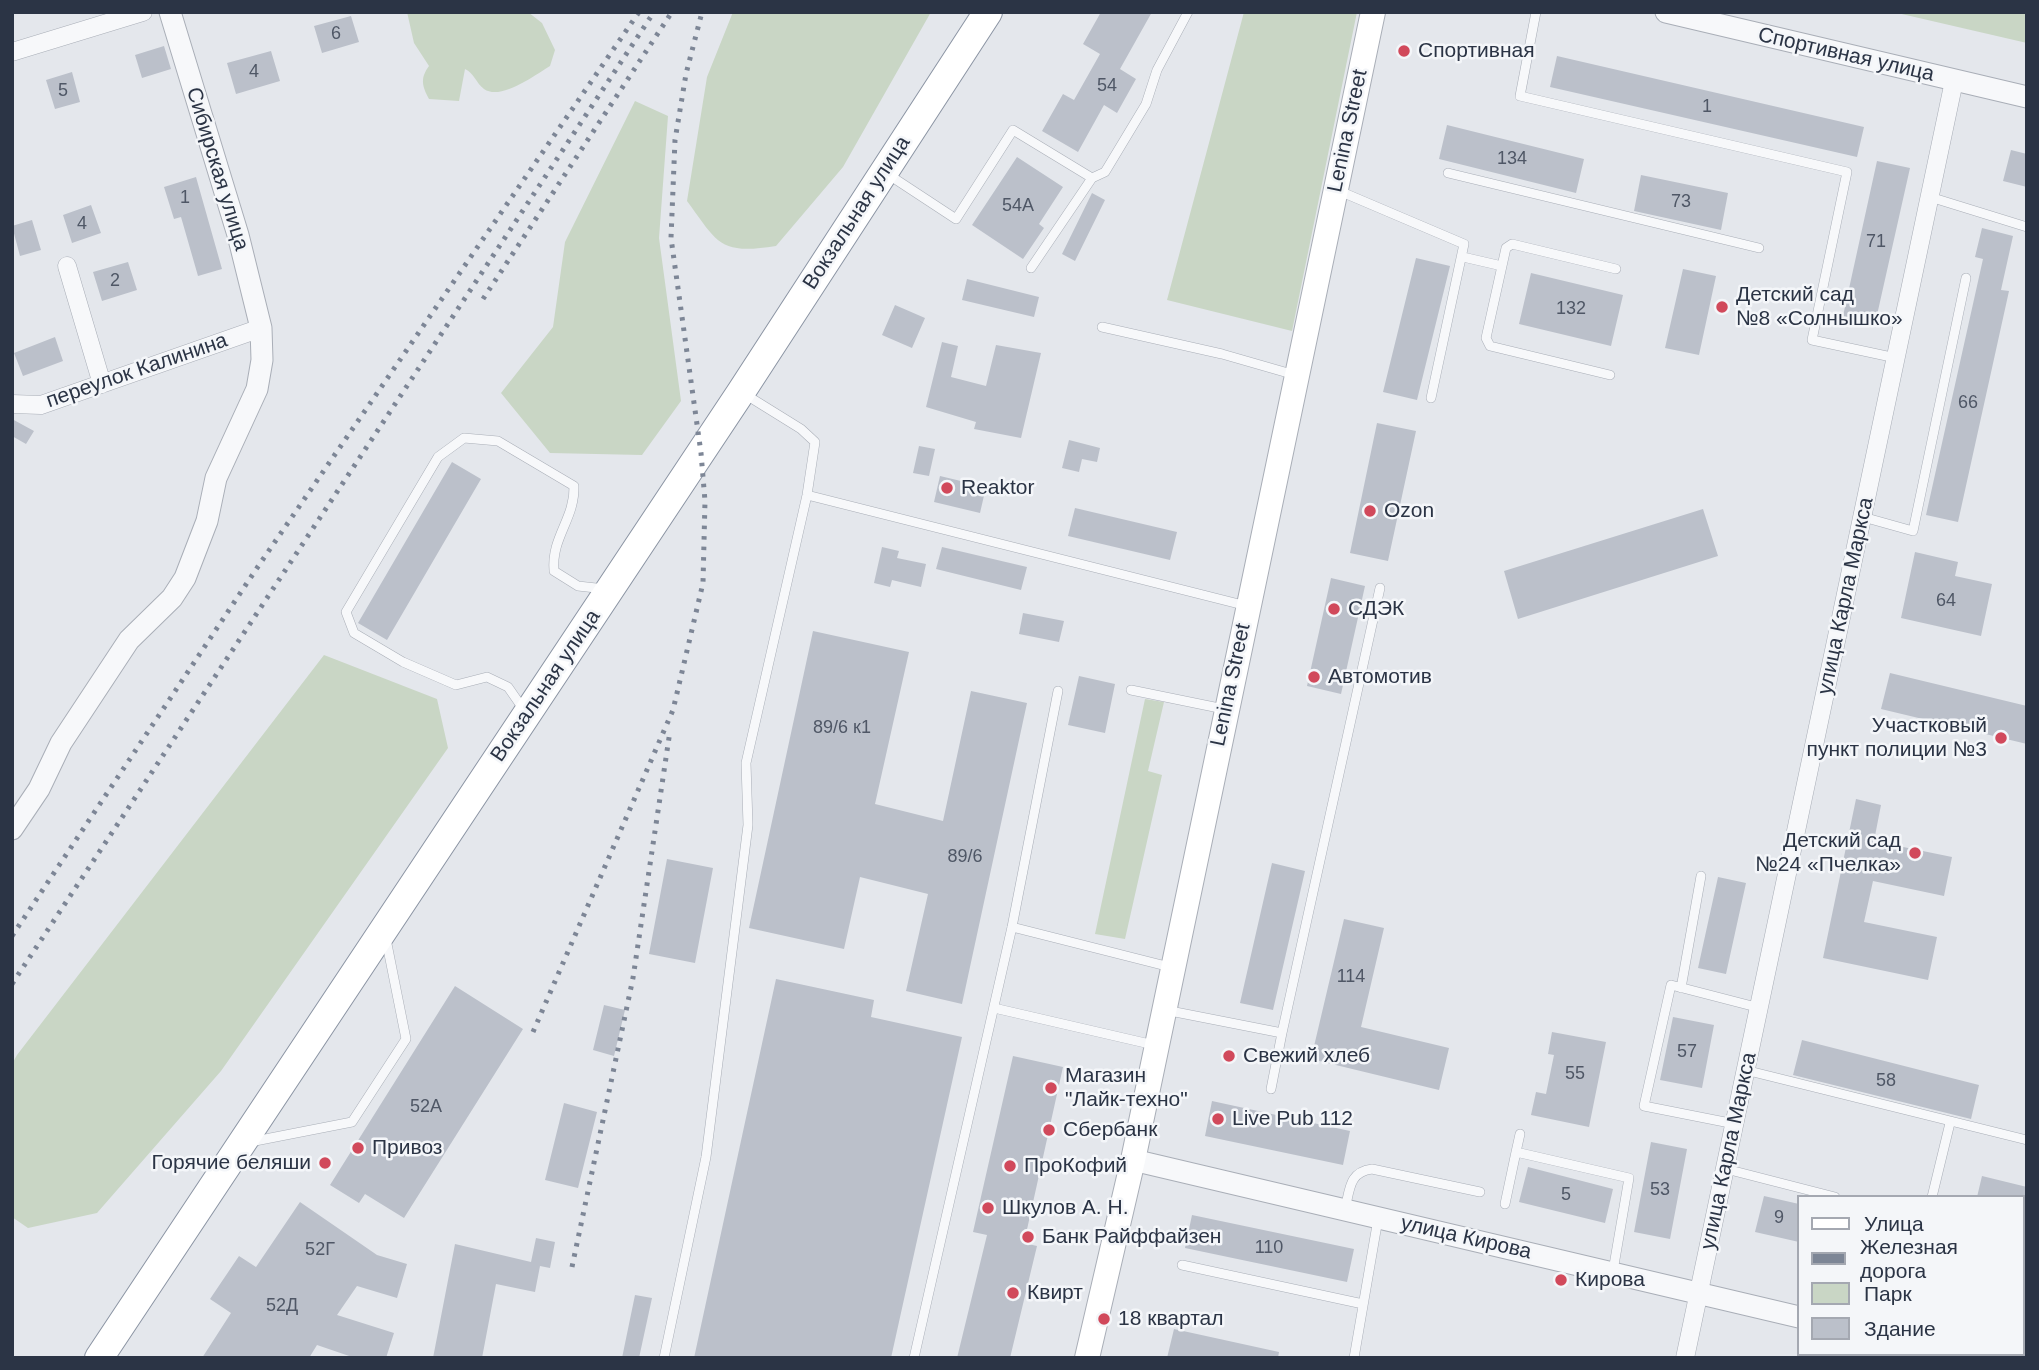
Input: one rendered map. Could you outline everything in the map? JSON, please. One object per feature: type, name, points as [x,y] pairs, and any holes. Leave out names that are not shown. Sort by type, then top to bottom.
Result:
[{"type":"highway","name":"Вокзальная улица","points":[[99,1358],[741,392],[988,12]]},
{"type":"main road","name":"Lenina Street","points":[[1087,1358],[1133,1160],[1373,12]]},
{"type":"street","points":[[12,52],[143,12]]},
{"type":"street","name":"Сибирская улица","points":[[13,827],[39,789],[61,743],[129,640],[172,598],[191,566],[207,521],[216,478],[257,389],[262,360],[261,328],[238,235],[170,12]]},
{"type":"street","name":"Спортивная улица","points":[[1666,12],[2027,97]]},
{"type":"street","name":"улица Карла Маркса","points":[[1685,1358],[1954,81]]},
{"type":"street","points":[[67,266],[102,384]]},
{"type":"street","name":"переулок Калинина","points":[[12,404],[41,405],[261,328]]},
{"type":"street","name":"улица Кирова","points":[[1133,1160],[1798,1317]]},
{"type":"lane","points":[[1031,268],[1091,178],[1104,172],[1146,104],[1157,70],[1188,12]]},
{"type":"lane","points":[[1536,12],[1520,96],[1847,172],[1812,340],[1896,358]]},
{"type":"lane","points":[[884,172],[956,219],[1013,130],[1091,178]]},
{"type":"lane","points":[[1448,173],[1759,248]]},
{"type":"lane","points":[[1336,189],[1461,240],[1464,244],[1431,398]]},
{"type":"lane","points":[[1930,197],[2027,227]]},
{"type":"lane","points":[[1610,375],[1486,343],[1506,248],[1512,244],[1616,269]]},
{"type":"lane","points":[[1463,257],[1502,266]]},
{"type":"lane","points":[[1863,517],[1913,531],[1966,278]]},
{"type":"lane","points":[[1102,327],[1222,354],[1297,376]]},
{"type":"lane","points":[[664,1358],[706,1157],[748,825],[746,762],[807,495],[815,442],[801,429],[741,392]]},
{"type":"lane","points":[[527,715],[508,687],[487,677],[456,685],[403,662],[354,633],[346,612],[438,457],[464,438],[498,441],[574,486],[574,503],[552,552],[554,571],[578,586],[610,590]]},
{"type":"lane","points":[[807,495],[1248,606]]},
{"type":"lane","points":[[1271,1089],[1380,588]]},
{"type":"lane","points":[[1131,690],[1226,709]]},
{"type":"lane","points":[[915,1358],[1012,927],[1058,691]]},
{"type":"lane","points":[[1681,988],[1701,876]]},
{"type":"lane","points":[[1012,927],[1172,967]]},
{"type":"lane","points":[[241,1144],[352,1122],[406,1039],[384,929]]},
{"type":"lane","points":[[1735,1124],[1644,1106],[1671,985],[1760,1007]]},
{"type":"lane","points":[[993,1008],[1156,1045]]},
{"type":"lane","points":[[1163,1009],[1282,1033]]},
{"type":"lane","points":[[1745,1070],[2027,1140]]},
{"type":"lane","points":[[1932,1195],[1950,1123]]},
{"type":"lane","points":[[1505,1204],[1520,1134]]},
{"type":"lane","points":[[1516,1152],[1629,1178],[1612,1273]]},
{"type":"lane","points":[[1345,1209],[1353,1177],[1359,1171],[1372,1169],[1480,1192]]},
{"type":"lane","points":[[1726,1169],[1827,1195]]},
{"type":"lane","points":[[1354,1358],[1379,1217]]},
{"type":"lane","points":[[1182,1265],[1363,1304]]},
{"type":"green space","points":[[407,12],[528,12],[542,23],[555,50],[550,66],[518,85],[499,92],[484,89],[465,69],[459,101],[429,99],[423,82],[429,66],[414,43]]},
{"type":"green space","points":[[733,12],[931,12],[843,167],[776,246],[742,249],[722,243],[687,201],[707,77]]},
{"type":"green space","points":[[1244,12],[1357,12],[1292,331],[1167,300]]},
{"type":"green space","points":[[1893,12],[2027,12],[2027,43]]},
{"type":"green space","points":[[635,101],[668,116],[659,238],[681,401],[642,455],[550,453],[501,393],[553,327],[565,242]]},
{"type":"green space","points":[[324,655],[437,699],[448,748],[221,1071],[97,1213],[28,1228],[12,1217],[12,1064]]},
{"type":"green space","points":[[1145,699],[1164,702],[1148,771],[1162,775],[1125,939],[1095,934]]},
{"type":"building","points":[[1101,12],[1152,12],[1120,69],[1136,79],[1117,113],[1104,105],[1078,152],[1042,131],[1063,94],[1074,100],[1100,54],[1083,44]]},
{"type":"building","points":[[351,16],[359,42],[322,53],[314,26]]},
{"type":"building","points":[[164,46],[171,69],[142,78],[135,55]]},
{"type":"building","points":[[271,51],[280,81],[236,94],[227,63]]},
{"type":"building","points":[[1557,56],[1864,127],[1857,157],[1550,87]]},
{"type":"building","points":[[72,72],[80,102],[55,109],[46,80]]},
{"type":"building","points":[[1447,125],[1584,159],[1576,193],[1439,159]]},
{"type":"building","points":[[2011,150],[2027,154],[2027,187],[2003,181]]},
{"type":"building","points":[[1017,157],[1063,187],[1039,224],[1044,228],[1023,259],[972,225]]},
{"type":"building","points":[[1877,161],[1910,168],[1875,324],[1843,316]]},
{"type":"building","points":[[1641,175],[1728,193],[1721,230],[1634,211]]},
{"type":"building","points":[[196,177],[222,269],[198,276],[181,217],[174,219],[164,187]]},
{"type":"building","points":[[1092,193],[1105,200],[1075,261],[1062,254]]},
{"type":"building","points":[[91,205],[101,233],[72,243],[63,215]]},
{"type":"building","points":[[32,220],[41,250],[20,256],[12,226]]},
{"type":"building","points":[[1982,228],[2013,236],[2001,290],[2009,291],[1958,522],[1926,515],[1983,259],[1975,257]]},
{"type":"building","points":[[1416,258],[1450,266],[1417,400],[1383,392]]},
{"type":"building","points":[[128,262],[137,290],[102,301],[93,272]]},
{"type":"building","points":[[1683,269],[1716,276],[1699,355],[1665,348]]},
{"type":"building","points":[[1531,273],[1623,295],[1611,346],[1519,324]]},
{"type":"building","points":[[967,279],[1039,297],[1034,317],[962,300]]},
{"type":"building","points":[[895,305],[925,318],[912,348],[882,335]]},
{"type":"building","points":[[55,337],[63,361],[23,376],[14,353]]},
{"type":"building","points":[[942,342],[958,346],[951,377],[986,386],[996,345],[1041,353],[1021,438],[974,429],[976,422],[926,407]]},
{"type":"building","points":[[12,419],[34,431],[26,444],[12,436]]},
{"type":"building","points":[[1377,423],[1416,431],[1388,561],[1350,553]]},
{"type":"building","points":[[1069,440],[1100,448],[1097,462],[1082,459],[1079,472],[1062,468]]},
{"type":"building","points":[[919,446],[935,449],[929,476],[913,473]]},
{"type":"building","points":[[452,462],[481,479],[387,640],[358,623]]},
{"type":"building","points":[[940,476],[986,487],[980,513],[934,502]]},
{"type":"building","points":[[1075,508],[1177,532],[1170,560],[1068,536]]},
{"type":"building","points":[[1703,509],[1718,556],[1518,619],[1504,571]]},
{"type":"building","points":[[882,547],[899,551],[897,558],[926,564],[921,587],[892,580],[890,587],[874,583]]},
{"type":"building","points":[[942,547],[1027,567],[1021,590],[936,569]]},
{"type":"building","points":[[1915,552],[1958,562],[1955,576],[1992,584],[1981,636],[1901,618]]},
{"type":"building","points":[[1331,578],[1365,586],[1341,694],[1307,686]]},
{"type":"building","points":[[1023,613],[1064,621],[1059,642],[1019,634]]},
{"type":"building","points":[[813,631],[909,652],[875,804],[943,821],[971,691],[1027,703],[962,1004],[906,991],[928,894],[860,877],[844,949],[749,928]]},
{"type":"building","points":[[1890,673],[2027,706],[2027,744],[1881,709]]},
{"type":"building","points":[[1079,676],[1115,684],[1105,733],[1068,725]]},
{"type":"building","points":[[1856,799],[1881,805],[1874,841],[1952,857],[1944,896],[1873,881],[1864,922],[1937,937],[1928,980],[1823,958]]},
{"type":"building","points":[[667,859],[713,868],[695,963],[649,954]]},
{"type":"building","points":[[1272,863],[1305,871],[1273,1010],[1240,1003]]},
{"type":"building","points":[[1718,877],[1746,883],[1726,974],[1698,968]]},
{"type":"building","points":[[1344,919],[1384,928],[1361,1027],[1449,1048],[1439,1090],[1311,1059]]},
{"type":"building","points":[[776,979],[874,1000],[871,1017],[962,1037],[891,1358],[694,1358]]},
{"type":"building","points":[[455,986],[523,1029],[404,1218],[365,1194],[359,1203],[330,1185]]},
{"type":"building","points":[[604,1005],[625,1010],[614,1056],[593,1050]]},
{"type":"building","points":[[1673,1017],[1714,1025],[1702,1088],[1660,1080]]},
{"type":"building","points":[[1552,1032],[1606,1042],[1589,1127],[1531,1115],[1536,1092],[1546,1094],[1554,1055],[1548,1054]]},
{"type":"building","points":[[1802,1040],[1979,1085],[1971,1119],[1793,1075]]},
{"type":"building","points":[[1013,1056],[1063,1067],[1024,1243],[1037,1246],[1010,1358],[957,1358],[987,1235],[973,1232]]},
{"type":"building","points":[[1212,1101],[1350,1131],[1343,1165],[1205,1136]]},
{"type":"building","points":[[564,1103],[597,1112],[578,1188],[545,1180]]},
{"type":"building","points":[[1651,1142],[1687,1149],[1670,1239],[1634,1232]]},
{"type":"building","points":[[1528,1167],[1613,1189],[1605,1223],[1519,1202]]},
{"type":"building","points":[[1982,1176],[2027,1187],[2027,1197],[1977,1195]]},
{"type":"building","points":[[1764,1196],[1798,1204],[1798,1242],[1755,1232]]},
{"type":"building","points":[[300,1202],[377,1255],[407,1264],[397,1298],[357,1286],[337,1315],[394,1333],[386,1358],[355,1358],[317,1345],[309,1358],[202,1358],[231,1313],[210,1299],[239,1256],[256,1267]]},
{"type":"building","points":[[1192,1215],[1354,1249],[1347,1282],[1185,1248]]},
{"type":"building","points":[[536,1238],[555,1242],[550,1268],[540,1266],[535,1292],[496,1284],[482,1358],[433,1358],[455,1244],[531,1262]]},
{"type":"building","points":[[635,1295],[652,1298],[639,1358],[622,1358]]},
{"type":"building","points":[[1174,1329],[1279,1352],[1278,1358],[1167,1358]]},
{"type":"railway","points":[[12,936],[259,565],[639,12]]},
{"type":"railway","points":[[12,984],[654,12]]},
{"type":"railway","points":[[483,299],[672,12]]},
{"type":"railway","points":[[533,1032],[673,710],[703,583],[705,501],[701,453],[671,238],[675,140],[686,74],[702,12]]},
{"type":"railway","points":[[572,1267],[633,978],[670,731]]},
{"type":"place","name":"Спортивная","points":[[1404,51]]},
{"type":"place","name":"Детский сад №8 «Солнышко»","points":[[1722,307]]},
{"type":"place","name":"Reaktor","points":[[947,488]]},
{"type":"place","name":"Ozon","points":[[1370,511]]},
{"type":"place","name":"СДЭК","points":[[1334,609]]},
{"type":"place","name":"Автомотив","points":[[1314,677]]},
{"type":"place","name":"Участковый пункт полиции №3","points":[[2001,738]]},
{"type":"place","name":"Детский сад №24 «Пчелка»","points":[[1915,853]]},
{"type":"place","name":"Свежий хлеб","points":[[1229,1056]]},
{"type":"place","name":"Магазин \"Лайк-техно\"","points":[[1051,1088]]},
{"type":"place","name":"Live Pub 112","points":[[1218,1119]]},
{"type":"place","name":"Сбербанк","points":[[1049,1130]]},
{"type":"place","name":"Привоз","points":[[358,1148]]},
{"type":"place","name":"Горячие беляши","points":[[325,1163]]},
{"type":"place","name":"ПроКофий","points":[[1010,1166]]},
{"type":"place","name":"Шкулов А. Н.","points":[[988,1208]]},
{"type":"place","name":"Банк Райффайзен","points":[[1028,1237]]},
{"type":"place","name":"Кирова","points":[[1561,1280]]},
{"type":"place","name":"Квирт","points":[[1013,1293]]},
{"type":"place","name":"18 квартал","points":[[1104,1319]]}]
